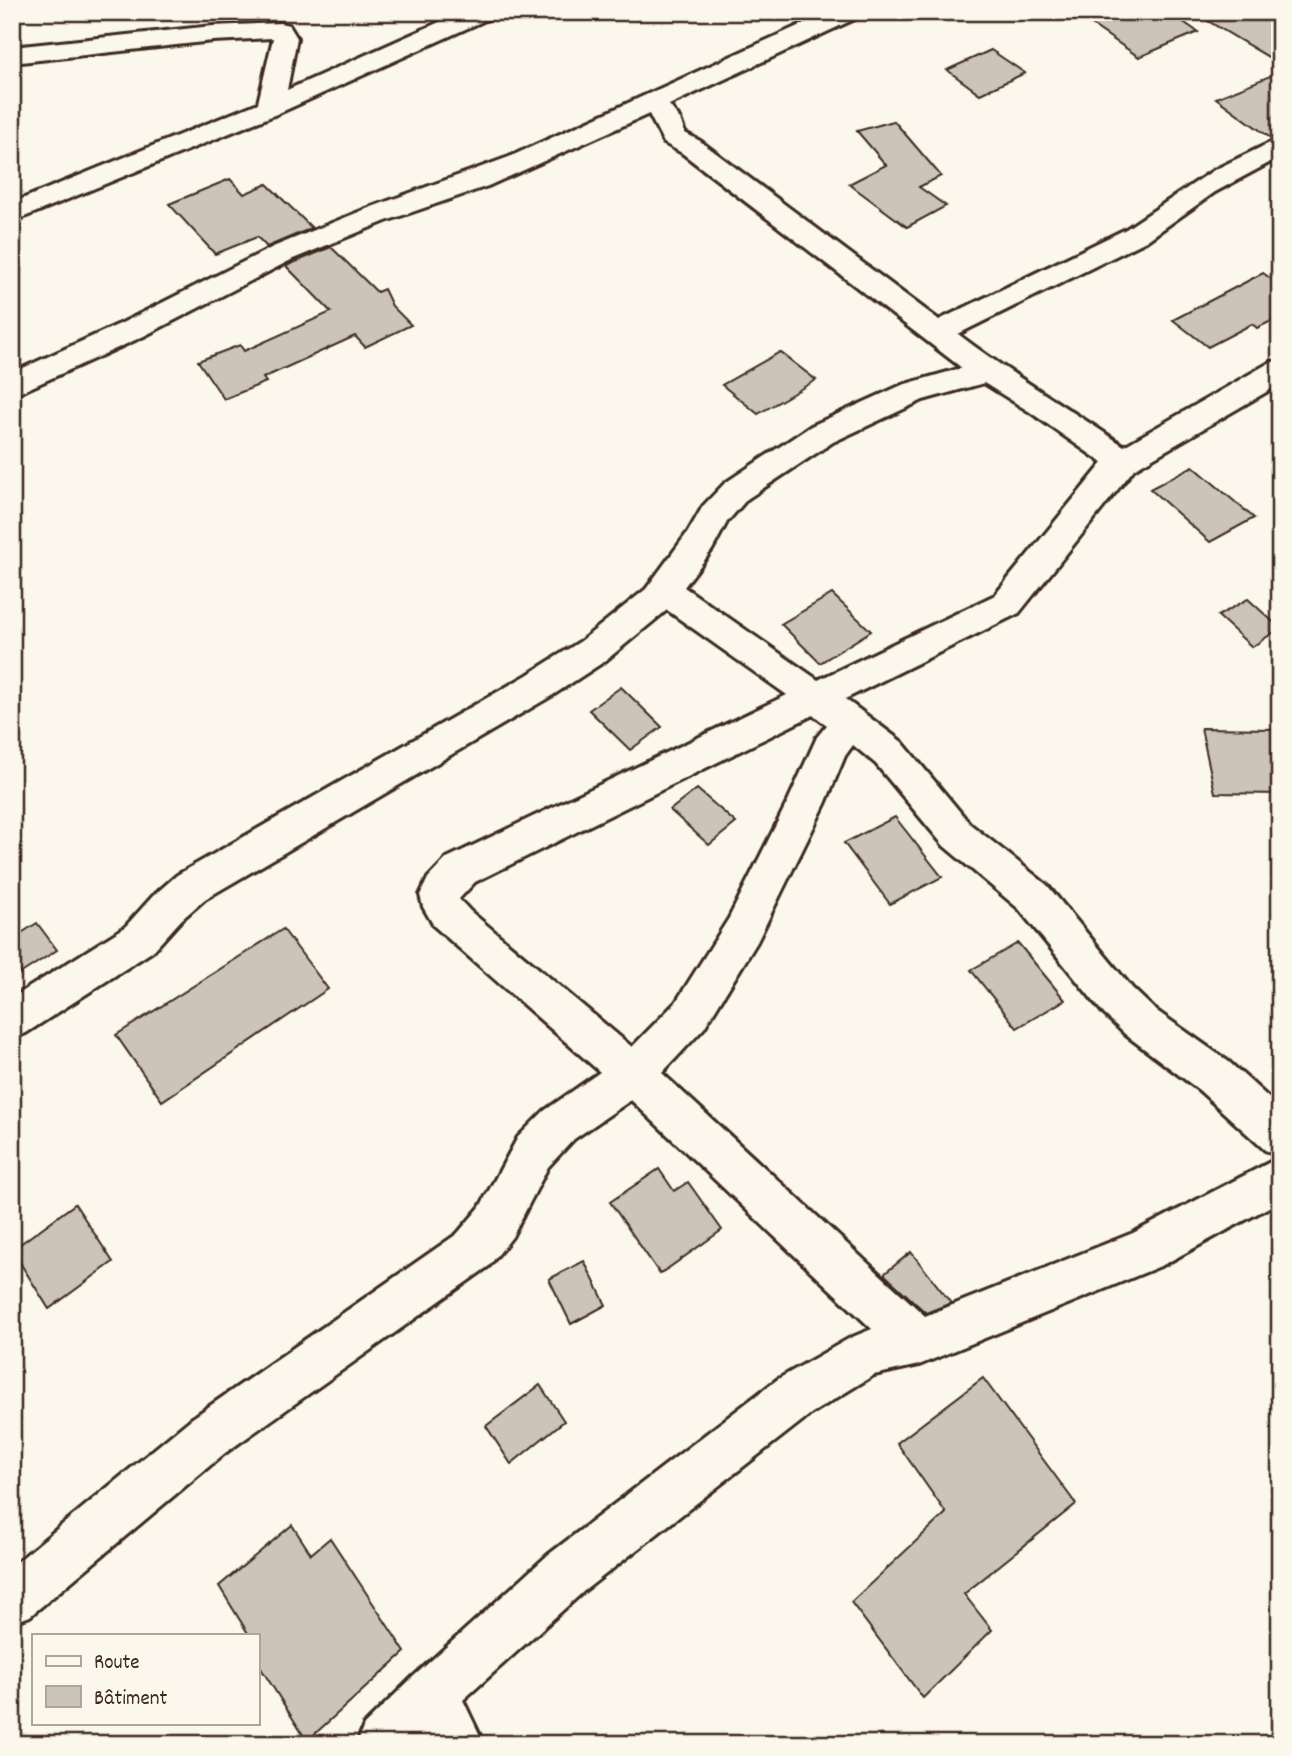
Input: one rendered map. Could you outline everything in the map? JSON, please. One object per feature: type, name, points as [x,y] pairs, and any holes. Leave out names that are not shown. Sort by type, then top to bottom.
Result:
[{"type":"street","points":[[12,213],[270,107],[483,12]]},
{"type":"street","points":[[12,386],[134,329],[283,253],[376,215],[478,180],[850,12]]},
{"type":"street","points":[[12,55],[60,52],[156,38],[280,30],[285,38],[270,107]]},
{"type":"street","points":[[636,108],[655,105],[667,119],[673,137],[691,147],[980,367],[1041,404],[1123,461]]},
{"type":"street","points":[[936,333],[1136,235],[1224,173],[1280,146]]},
{"type":"street","points":[[12,1020],[139,939],[167,908],[191,887],[540,685],[593,651],[658,598],[700,541],[715,514],[736,491],[822,434],[913,392],[976,375],[980,367]]},
{"type":"street","points":[[919,1342],[633,1074],[456,923],[440,907],[438,897],[443,886],[460,870],[1007,604],[1123,461],[1280,370]]},
{"type":"street","points":[[663,590],[815,696],[889,753],[957,835],[1032,897],[1055,921],[1118,1001],[1140,1022],[1214,1076],[1280,1136]]},
{"type":"street","points":[[12,1598],[208,1436],[473,1250],[496,1222],[533,1152],[559,1125],[633,1074],[690,1015],[743,930],[806,804],[830,748],[849,723]]},
{"type":"street","points":[[383,1744],[432,1694],[566,1573],[795,1396],[866,1354],[919,1342],[1147,1249],[1280,1178]]},
{"type":"street","points":[[432,1694],[458,1744]]},
{"type":"building","points":[[1073,12],[1169,12],[1198,32],[1139,57]]},
{"type":"building","points":[[1193,12],[1280,12],[1280,64]]},
{"type":"building","points":[[991,50],[1025,73],[980,94],[947,70]]},
{"type":"building","points":[[1280,72],[1280,136],[1272,139],[1216,98]]},
{"type":"building","points":[[894,121],[941,176],[919,187],[946,206],[907,227],[849,184],[886,165],[857,131]]},
{"type":"building","points":[[230,179],[244,194],[267,184],[312,228],[267,247],[257,237],[215,254],[169,204]]},
{"type":"building","points":[[331,247],[377,292],[384,289],[392,306],[411,325],[365,347],[355,336],[263,378],[266,382],[224,399],[198,361],[240,345],[244,351],[331,312],[286,266]]},
{"type":"building","points":[[1263,273],[1280,285],[1280,317],[1257,328],[1252,324],[1208,347],[1173,320]]},
{"type":"building","points":[[780,352],[816,380],[758,414],[722,385]]},
{"type":"building","points":[[1193,466],[1254,518],[1210,542],[1150,489]]},
{"type":"building","points":[[832,594],[871,631],[820,663],[781,624]]},
{"type":"building","points":[[1248,599],[1280,628],[1252,647],[1218,616]]},
{"type":"building","points":[[621,687],[662,727],[630,750],[589,710]]},
{"type":"building","points":[[1201,728],[1274,729],[1280,752],[1280,794],[1215,793]]},
{"type":"building","points":[[697,789],[736,823],[709,845],[670,810]]},
{"type":"building","points":[[895,817],[942,877],[890,904],[844,843]]},
{"type":"building","points":[[37,923],[57,950],[12,979],[12,939]]},
{"type":"building","points":[[283,929],[328,989],[162,1101],[116,1035]]},
{"type":"building","points":[[1018,943],[1065,1000],[1017,1028],[971,970]]},
{"type":"building","points":[[659,1169],[674,1191],[688,1182],[722,1230],[660,1274],[610,1202]]},
{"type":"building","points":[[75,1204],[113,1262],[49,1309],[12,1250]]},
{"type":"building","points":[[911,1252],[951,1303],[926,1313],[884,1274]]},
{"type":"building","points":[[584,1261],[606,1305],[571,1324],[549,1279]]},
{"type":"building","points":[[983,1378],[1076,1504],[964,1594],[992,1630],[923,1698],[851,1602],[946,1513],[897,1443]]},
{"type":"building","points":[[540,1385],[564,1421],[511,1464],[486,1426]]},
{"type":"building","points":[[292,1525],[311,1554],[330,1538],[405,1652],[307,1741],[259,1665],[259,1634],[248,1634],[219,1586]]}]
